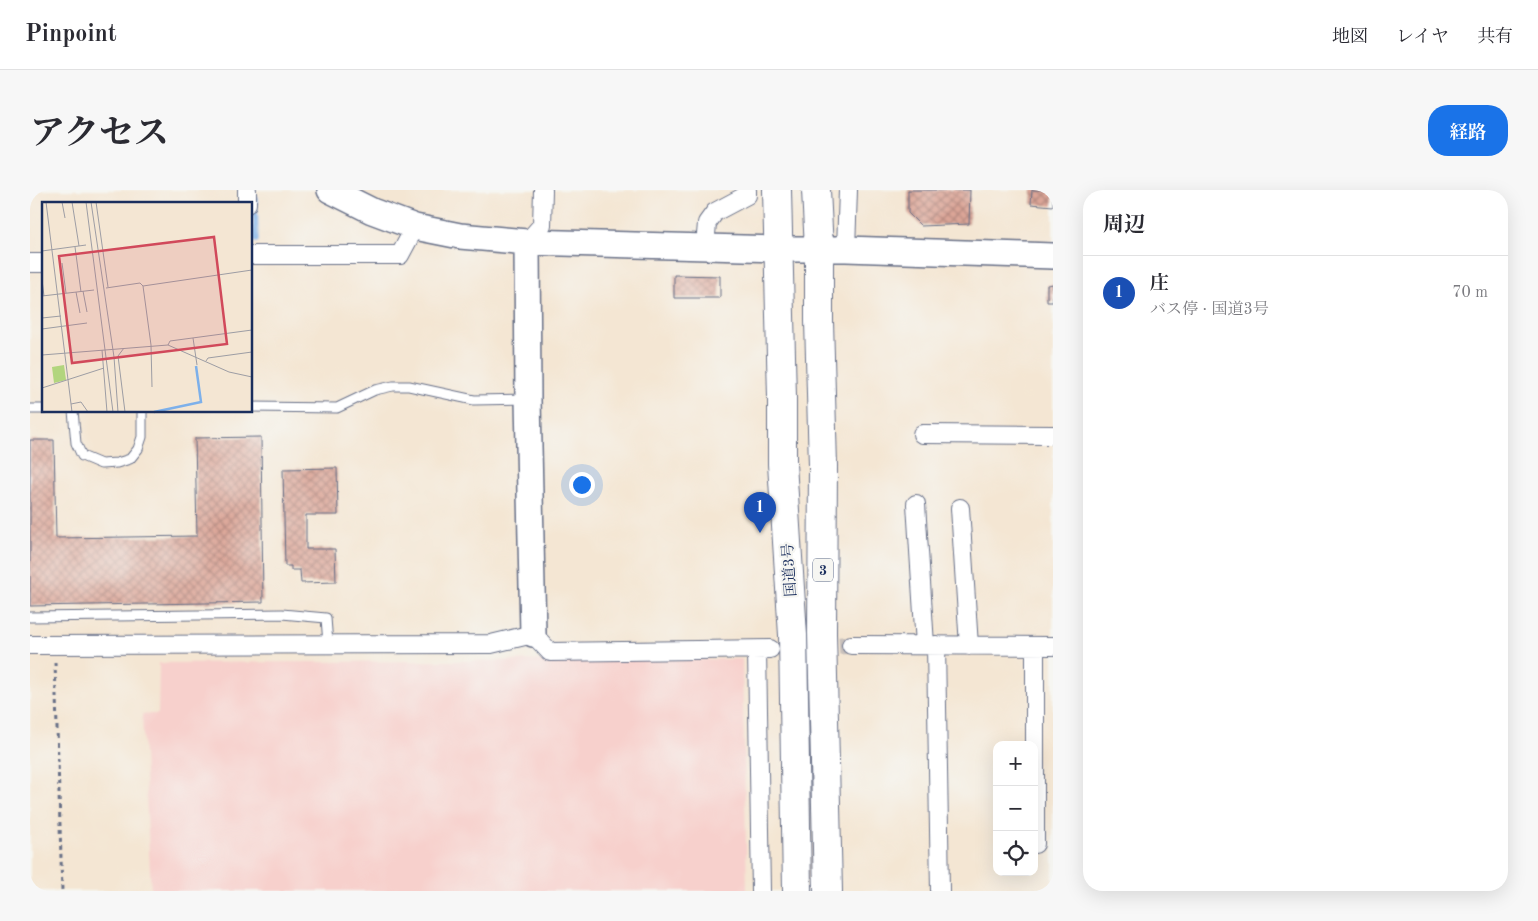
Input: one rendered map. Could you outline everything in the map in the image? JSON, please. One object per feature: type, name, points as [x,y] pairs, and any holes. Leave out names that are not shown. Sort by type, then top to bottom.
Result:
[{"type":"highway","name":"国道3号","points":[[777,190],[782,464],[793,636],[797,891]]},
{"type":"highway","name":"3","points":[[816,190],[819,248],[819,331],[823,466],[822,633],[828,891]]},
{"type":"street","points":[[330,190],[372,211],[415,227],[460,236],[527,242],[778,249],[819,248],[1053,256]]},
{"type":"street","points":[[543,190],[542,225],[527,242],[533,634],[550,652],[764,649],[761,891]]},
{"type":"street","points":[[705,247],[707,223],[715,212],[747,195],[747,190]]},
{"type":"street","points":[[846,249],[848,190]]},
{"type":"street","points":[[252,255],[400,255],[415,227]]},
{"type":"street","points":[[922,434],[1053,435]]},
{"type":"street","points":[[916,504],[930,645],[940,891]]},
{"type":"street","points":[[960,508],[969,646]]},
{"type":"street","points":[[30,645],[491,644],[533,634]]},
{"type":"street","points":[[851,645],[1053,646]]},
{"type":"street","points":[[1035,646],[1035,831]]},
{"type":"lane","points":[[252,407],[337,408],[376,390],[393,386],[409,386],[474,400],[528,399]]},
{"type":"lane","points":[[73,412],[76,443],[82,456],[101,464],[117,463],[130,458],[138,449],[142,437],[142,412]]},
{"type":"lane","points":[[30,617],[282,614],[326,618],[328,644]]},
{"type":"path","points":[[55,645],[62,891]]},
{"type":"shaded area","points":[[742,659],[747,891],[151,891],[142,714],[158,714],[159,663]]},
{"type":"building","points":[[908,190],[970,190],[969,224],[921,226],[908,213]]},
{"type":"building","points":[[1032,190],[1053,190],[1053,206],[1031,204]]},
{"type":"building","points":[[674,275],[720,276],[720,298],[674,298]]},
{"type":"building","points":[[1053,284],[1053,302],[1047,302],[1047,285]]},
{"type":"building","points":[[261,437],[263,602],[30,606],[30,440],[54,440],[56,538],[197,536],[195,438]]},
{"type":"building","points":[[337,468],[338,515],[306,515],[306,549],[335,549],[336,582],[301,583],[300,570],[291,570],[291,566],[285,566],[283,469]]},
{"type":"waterway","points":[[255,199],[256,240]]},
{"type":"tunnel","points":[[812,647],[851,645]]},
{"type":"place","name":"庄","points":[[760,533]]}]
